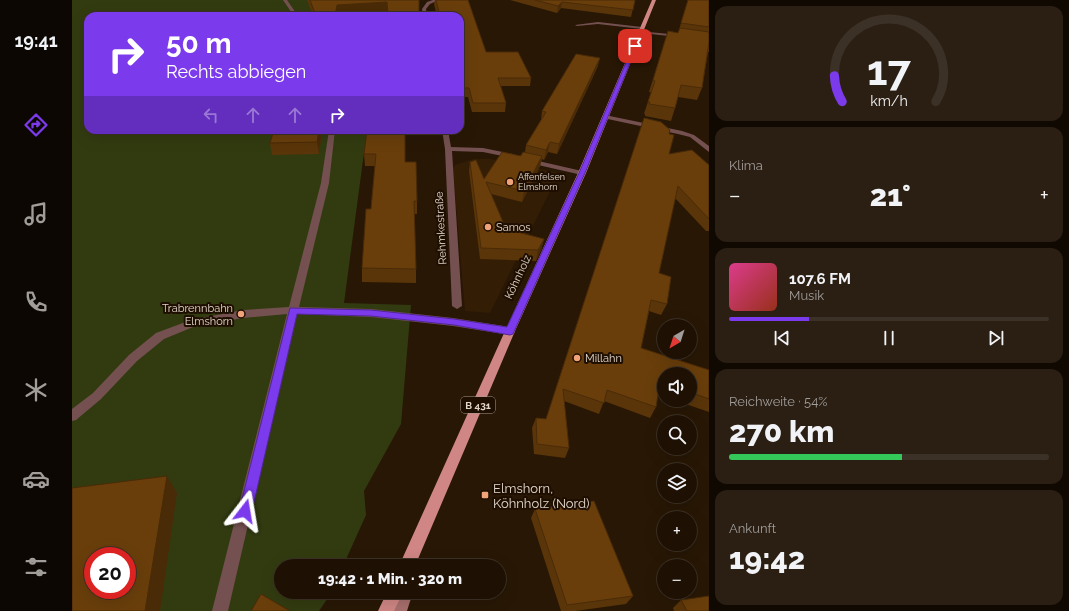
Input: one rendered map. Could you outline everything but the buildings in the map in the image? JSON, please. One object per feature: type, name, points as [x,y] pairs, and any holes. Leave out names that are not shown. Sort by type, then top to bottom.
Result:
[{"type":"main road","name":"Köhnholz","points":[[410,559],[510,331],[582,173],[654,0]]},
{"type":"main road","points":[[414,559],[419,540]]},
{"type":"main road","points":[[386,611],[392,599]]},
{"type":"main road","points":[[399,611],[403,599]]},
{"type":"street","points":[[285,0],[293,12]]},
{"type":"street","points":[[424,12],[424,9],[428,3],[437,0]]},
{"type":"street","points":[[577,25],[598,23],[688,38]]},
{"type":"street","points":[[605,117],[680,132],[692,136],[709,150]]},
{"type":"street","points":[[220,611],[325,183],[331,134]]},
{"type":"street","name":"Rehmkestraße","points":[[446,134],[448,149],[457,306]]},
{"type":"street","points":[[448,149],[473,149],[494,152],[582,173]]},
{"type":"street","points":[[72,416],[96,396],[133,358],[160,336],[192,324],[243,314],[293,310],[371,313],[454,322],[510,331]]},
{"type":"shaded area","points":[[473,159],[490,159],[559,173],[490,313],[465,311],[453,168],[455,165]]},
{"type":"green space","name":"Trabrennbahn Elmshorn","points":[[72,0],[358,0],[368,12],[84,12],[84,134],[366,134],[344,303],[411,305],[401,424],[364,491],[366,515],[346,559],[274,559],[274,599],[327,599],[319,611],[72,611]]},
{"type":"place","name":"Affenfelsen Elmshorn","points":[[510,182]]},
{"type":"place","name":"Samos","points":[[488,227]]},
{"type":"place","name":"Trabrennbahn Elmshorn","points":[[241,314]]},
{"type":"place","name":"Millahn","points":[[577,358]]},
{"type":"place","name":"Elmshorn, Köhnholz (Nord)","points":[[485,495]]},
{"type":"route","points":[[245,511],[293,310],[371,313],[454,322],[510,331],[582,173],[635,46]]}]
